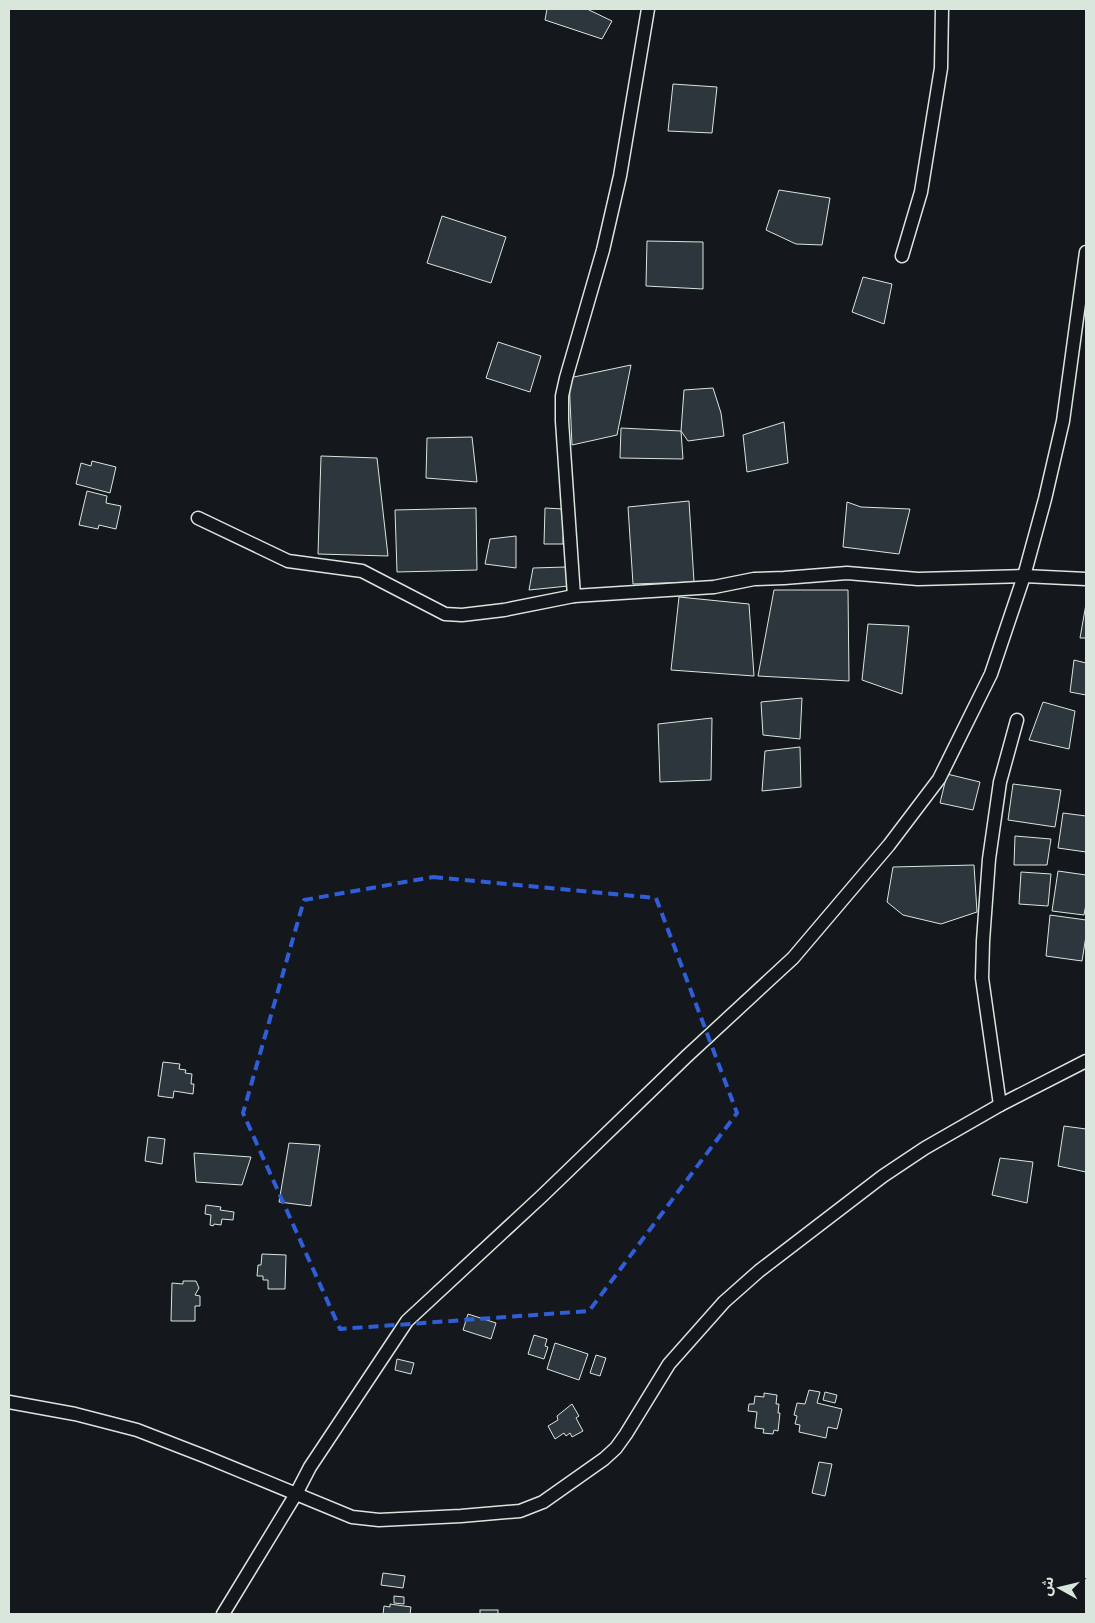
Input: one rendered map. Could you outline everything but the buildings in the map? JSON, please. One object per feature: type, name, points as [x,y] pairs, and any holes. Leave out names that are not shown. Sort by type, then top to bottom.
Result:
[{"type":"street","points":[[574,596],[562,396],[603,250],[620,176],[648,9]]},
{"type":"street","points":[[902,256],[921,192],[941,68],[942,9]]},
{"type":"street","points":[[223,1614],[296,1494],[310,1467],[407,1321],[543,1195],[792,958],[889,846],[939,778],[991,674],[1024,576],[1064,421],[1086,252]]},
{"type":"street","points":[[198,518],[288,561],[362,571],[445,614],[504,610],[574,596],[714,587],[754,578],[784,578],[847,573],[918,579],[1024,576],[1086,579]]},
{"type":"street","points":[[1000,1105],[982,978],[983,941],[990,859],[1000,782],[1017,720]]},
{"type":"street","points":[[9,1402],[75,1414],[137,1430],[352,1517],[379,1520],[520,1511],[543,1502],[616,1448],[669,1364],[705,1322],[741,1287],[796,1242],[884,1176],[925,1148],[1000,1105],[1086,1061]]},
{"type":"highlighted area","points":[[433,877],[656,898],[737,1113],[589,1311],[340,1329],[243,1113],[304,900]]}]
